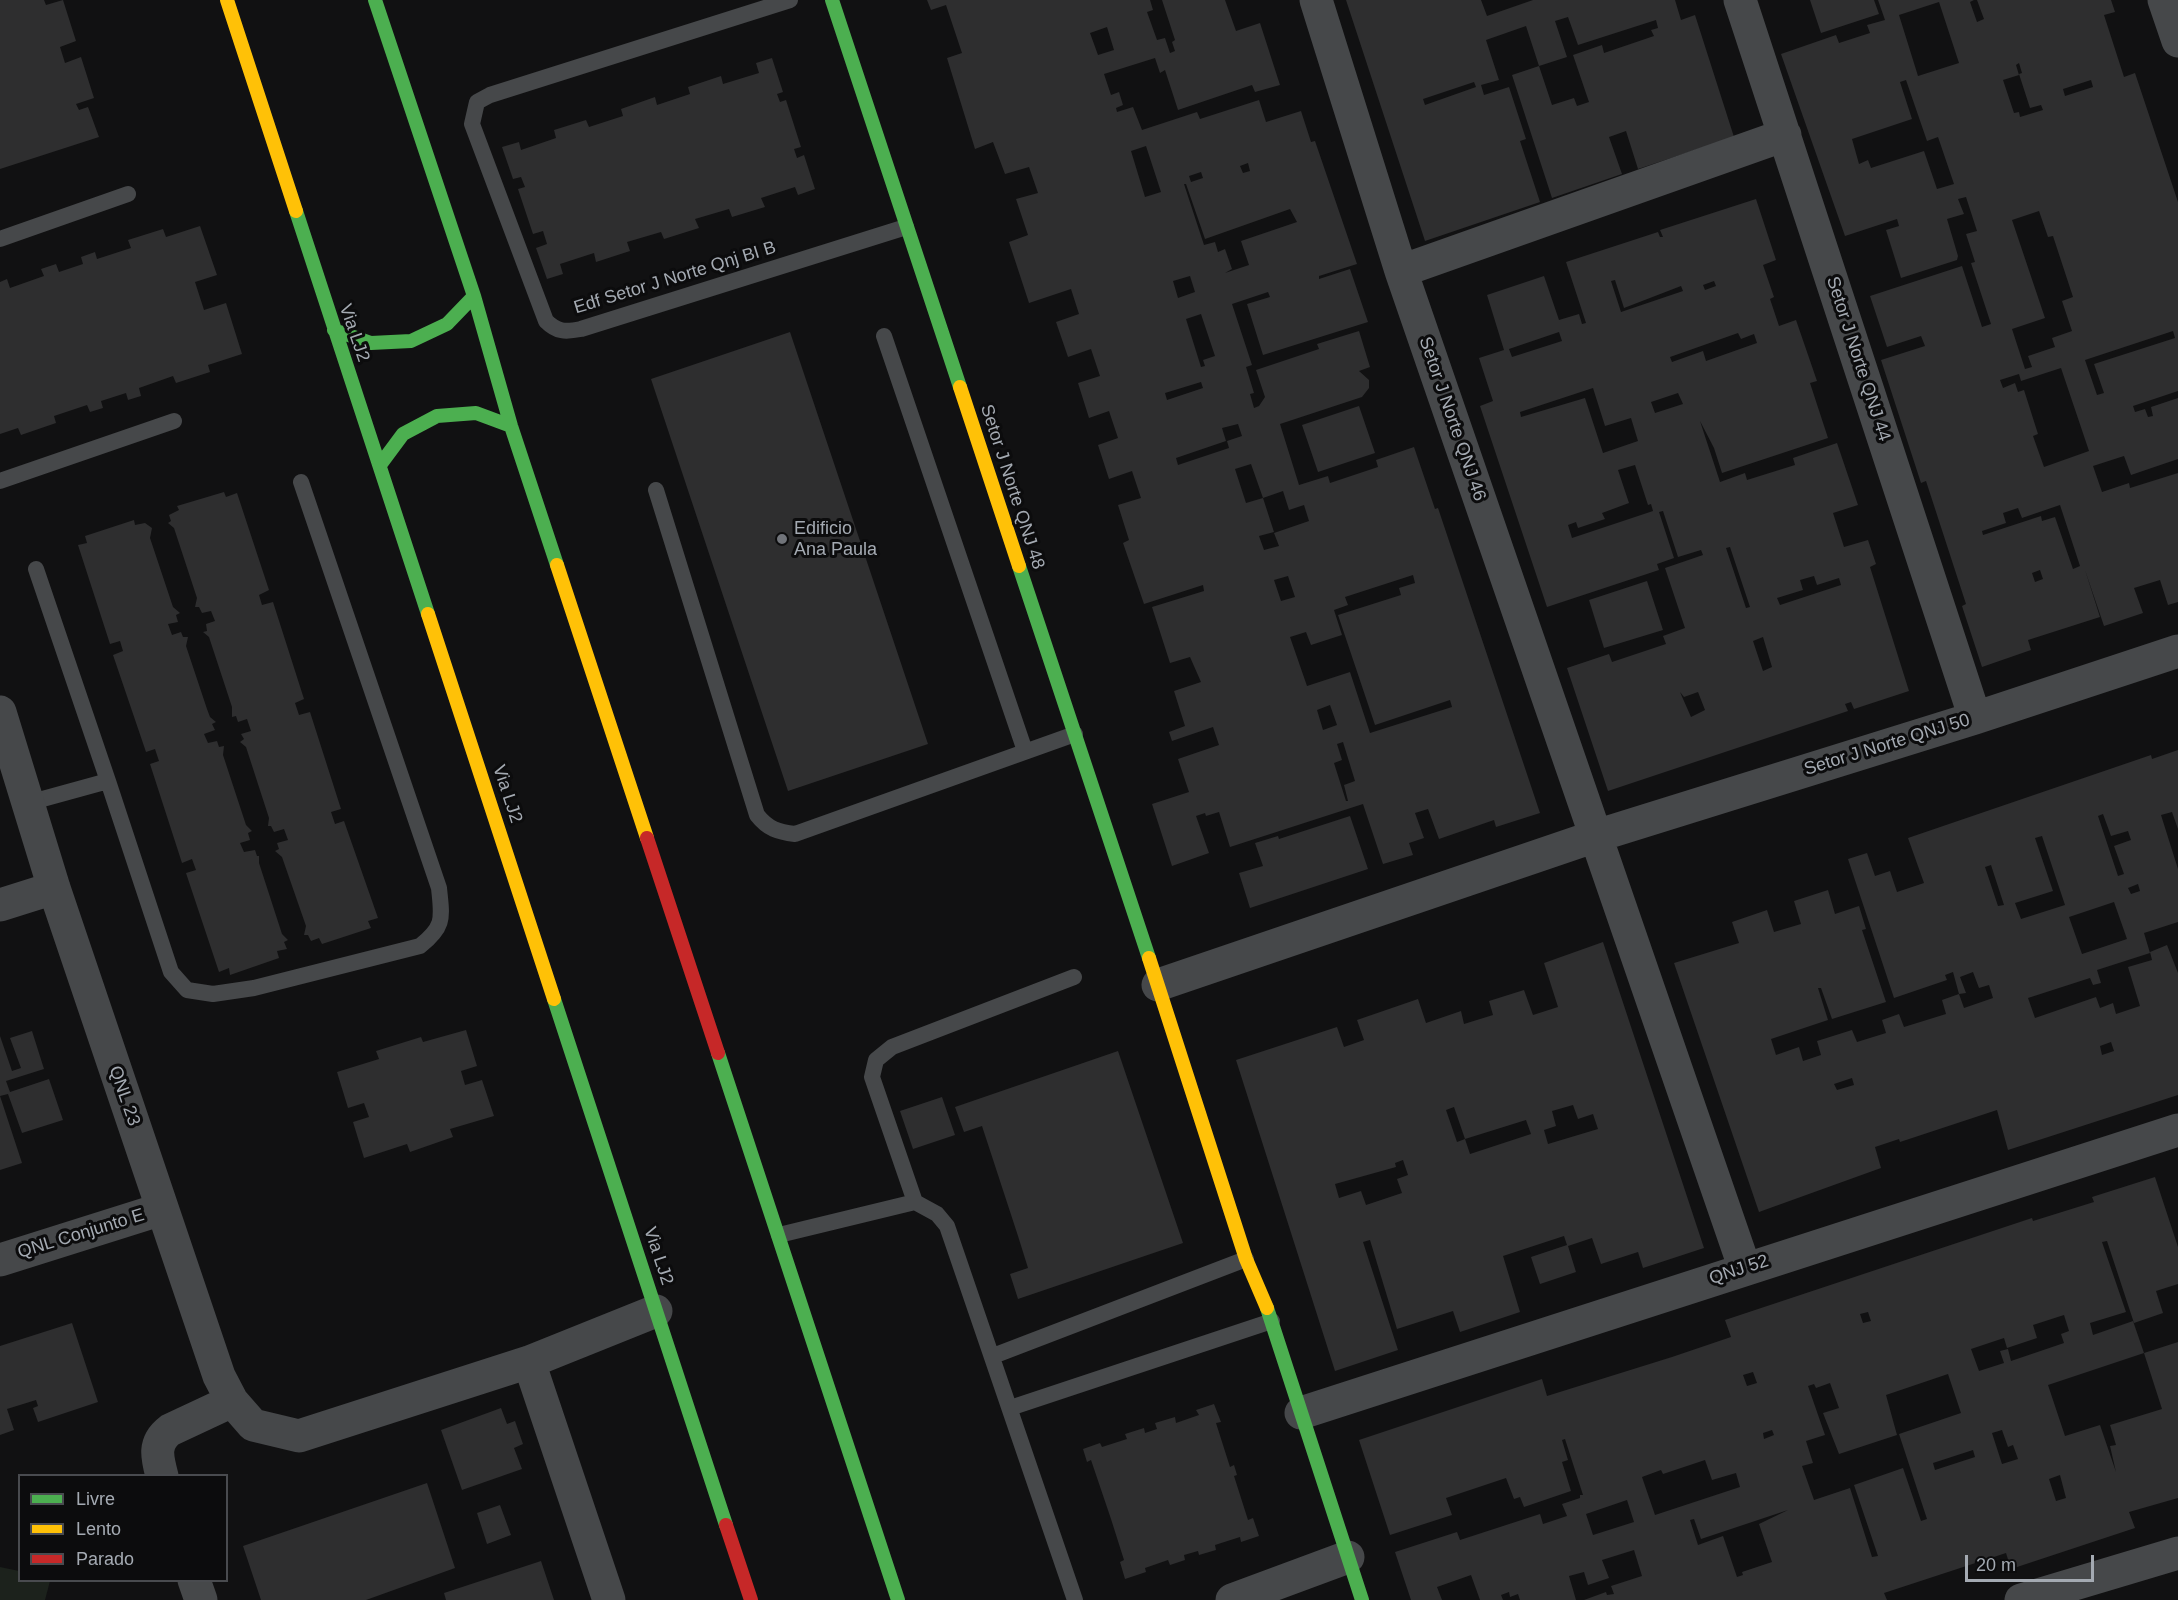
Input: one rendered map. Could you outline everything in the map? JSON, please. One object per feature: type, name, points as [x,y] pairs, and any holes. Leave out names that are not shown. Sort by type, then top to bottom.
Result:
[{"type":"main road","name":"Via LJ2","points":[[227,0],[751,1600]]},
{"type":"main road","points":[[375,0],[474,296],[512,426],[898,1600]]},
{"type":"main road","name":"Setor J Norte QNJ 48","points":[[832,0],[1158,985],[1246,1259],[1272,1321],[1362,1600]]},
{"type":"main road","points":[[334,330],[371,343],[411,341],[447,324],[474,296]]},
{"type":"main road","points":[[380,465],[403,434],[437,416],[476,413],[512,426]]},
{"type":"street","name":"Setor J Norte QNJ 46","points":[[1316,0],[1401,271],[1745,1269]]},
{"type":"street","name":"Setor J Norte QNJ 44","points":[[1740,0],[1975,718]]},
{"type":"street","points":[[1401,271],[1785,135]]},
{"type":"street","name":"Setor J Norte QNJ 50","points":[[1158,985],[1596,836],[1975,718],[2178,651]]},
{"type":"street","name":"QNL 23","points":[[0,712],[54,888],[162,1209],[219,1376],[232,1401],[252,1425],[299,1436],[529,1362]]},
{"type":"street","points":[[0,905],[54,888]]},
{"type":"street","name":"QNJ 52","points":[[1301,1413],[1745,1269],[2176,1136]]},
{"type":"street","name":"QNL Conjunto E","points":[[0,1260],[162,1209]]},
{"type":"street","points":[[609,1600],[529,1362],[656,1311]]},
{"type":"street","points":[[162,1474],[157,1447],[161,1436],[232,1401]]},
{"type":"street","points":[[2021,1600],[2178,1553]]},
{"type":"street","points":[[1233,1600],[1348,1557]]},
{"type":"street","points":[[194,1582],[201,1600]]},
{"type":"lane","name":"Edf Setor J Norte Qnj BI B","points":[[790,0],[490,95],[477,102],[472,124],[546,321],[555,329],[566,331],[580,328],[906,226]]},
{"type":"lane","points":[[0,239],[128,194]]},
{"type":"lane","points":[[884,336],[1025,752]]},
{"type":"lane","points":[[0,481],[174,421]]},
{"type":"lane","points":[[36,569],[171,972],[187,990],[213,994],[254,988],[420,946],[436,933],[442,917],[439,888],[301,482]]},
{"type":"lane","points":[[656,490],[757,815],[764,824],[777,832],[795,834],[1075,734]]},
{"type":"lane","points":[[28,803],[108,781]]},
{"type":"lane","points":[[915,1202],[872,1077],[876,1060],[892,1047],[1074,977]]},
{"type":"lane","points":[[779,1235],[915,1202],[937,1214],[947,1227],[1075,1600]]},
{"type":"lane","points":[[993,1356],[1246,1259]]},
{"type":"lane","points":[[1010,1408],[1272,1321]]},
{"type":"shaded area","points":[[0,1567],[18,1571],[18,1582],[50,1582],[45,1600],[0,1600]]},
{"type":"building","points":[[0,0],[44,0],[46,5],[63,0],[76,41],[60,47],[65,63],[81,57],[94,98],[76,104],[79,110],[88,107],[99,137],[0,169]]},
{"type":"building","points":[[927,0],[1150,0],[1153,10],[1147,12],[1157,40],[1165,38],[1170,53],[1175,51],[1172,42],[1175,40],[1162,0],[1225,0],[1236,31],[1260,23],[1280,85],[1255,92],[1252,85],[1178,110],[1165,70],[1160,73],[1155,58],[1104,74],[1111,95],[1119,92],[1123,105],[1116,108],[1117,112],[1133,107],[1142,130],[1197,112],[1200,119],[1259,100],[1266,122],[1301,111],[1311,142],[1315,141],[1357,264],[1319,276],[1319,279],[1350,269],[1368,322],[1263,355],[1247,304],[1270,297],[1268,292],[1232,304],[1252,365],[1246,367],[1254,393],[1250,394],[1254,408],[1259,406],[1265,397],[1256,370],[1319,349],[1317,344],[1359,331],[1370,367],[1359,371],[1369,380],[1369,388],[1362,397],[1280,424],[1299,485],[1328,476],[1330,483],[1378,467],[1376,460],[1414,447],[1435,509],[1438,508],[1540,813],[1496,827],[1494,820],[1439,839],[1428,809],[1415,813],[1424,838],[1409,843],[1413,855],[1383,864],[1363,804],[1230,847],[1219,812],[1206,816],[1205,813],[1196,816],[1209,853],[1172,866],[1152,804],[1189,792],[1178,759],[1219,745],[1213,727],[1172,741],[1169,732],[1185,726],[1174,691],[1201,682],[1190,657],[1170,663],[1152,607],[1204,591],[1203,585],[1144,604],[1123,543],[1129,540],[1118,505],[1141,498],[1132,471],[1109,479],[1098,445],[1118,438],[1109,411],[1089,418],[1078,383],[1100,376],[1091,349],[1068,357],[1056,322],[1079,314],[1071,289],[1029,303],[1009,242],[1028,235],[1016,199],[1038,193],[1029,167],[1005,174],[993,142],[975,149],[947,58],[962,53],[946,5],[931,10]],"holes":[[[1107,27],[1114,50],[1098,55],[1090,33]],[[1146,146],[1161,192],[1145,197],[1131,151]],[[1248,163],[1250,171],[1243,173],[1240,166]],[[1201,172],[1203,178],[1191,182],[1189,176]],[[1184,184],[1186,184],[1205,239],[1290,209],[1297,222],[1241,241],[1249,265],[1225,273],[1232,269],[1225,249],[1218,252],[1215,242],[1204,245]],[[1190,276],[1195,292],[1178,298],[1173,281]],[[1201,314],[1215,356],[1203,360],[1205,366],[1201,367],[1186,319]],[[1201,382],[1203,388],[1167,400],[1165,393]],[[1238,424],[1242,436],[1227,441],[1229,448],[1178,465],[1176,458],[1226,441],[1222,428]],[[1251,464],[1263,498],[1246,503],[1235,469]],[[1283,491],[1289,510],[1304,505],[1309,521],[1274,533],[1279,546],[1264,550],[1259,536],[1274,532],[1263,498]],[[1413,575],[1415,583],[1399,588],[1401,595],[1338,615],[1375,725],[1450,700],[1452,707],[1370,733],[1350,672],[1307,686],[1290,637],[1306,632],[1311,645],[1342,635],[1334,610],[1348,605],[1345,597]],[[1288,576],[1295,597],[1281,601],[1274,580]],[[1330,705],[1337,725],[1323,730],[1317,710]],[[1343,742],[1355,781],[1344,785],[1348,801],[1346,801],[1334,763],[1342,760],[1337,744]]]},
{"type":"building","points":[[1346,0],[1481,0],[1487,16],[1533,0],[1675,0],[1681,20],[1695,15],[1734,137],[1638,169],[1626,131],[1609,137],[1622,174],[1552,198],[1512,75],[1539,66],[1526,26],[1486,40],[1499,80],[1481,85],[1484,95],[1509,87],[1526,139],[1520,141],[1540,202],[1425,241]],"holes":[[[1568,17],[1578,45],[1656,20],[1658,28],[1651,30],[1654,36],[1604,53],[1602,45],[1573,55],[1589,102],[1577,106],[1574,98],[1552,105],[1539,66],[1567,57],[1555,21]],[[1474,82],[1476,87],[1425,105],[1423,99]]]},
{"type":"building","points":[[1810,0],[1874,0],[1879,14],[1821,33]]},
{"type":"building","points":[[1878,0],[1974,0],[1970,2],[1977,22],[1984,19],[1977,0],[2111,0],[2115,12],[2104,15],[2124,77],[2135,73],[2178,202],[2178,391],[2133,406],[2135,412],[2145,409],[2148,417],[2153,416],[2151,407],[2178,398],[2178,459],[2131,475],[2124,456],[2093,466],[2102,492],[2129,483],[2130,488],[2178,473],[2178,602],[2168,605],[2160,580],[2134,588],[2143,613],[2104,626],[2085,570],[2100,617],[2028,640],[2031,650],[1982,667],[1962,606],[1966,604],[1926,481],[1921,483],[1881,360],[1925,346],[1921,336],[1887,347],[1870,296],[1962,266],[1982,327],[1991,324],[1971,263],[1975,262],[1966,234],[1977,231],[1966,197],[1958,199],[1964,214],[1947,219],[1958,256],[1957,260],[1901,278],[1886,230],[1899,226],[1897,219],[1845,236],[1781,54],[1836,35],[1839,43],[1870,33],[1867,25],[1885,20]],"holes":[[[1939,2],[1959,63],[1918,76],[1899,15]],[[2019,63],[2022,73],[2019,74],[2030,108],[2041,105],[2043,110],[2020,117],[2019,112],[2014,113],[2003,80],[2019,75],[2016,65]],[[1906,80],[1927,141],[1938,137],[1954,184],[1937,189],[1924,151],[1871,168],[1868,160],[1859,164],[1852,139],[1912,119],[1900,82]],[[2091,80],[2093,87],[2065,96],[2063,89]],[[2039,211],[2048,237],[2053,236],[2073,297],[2062,301],[2072,331],[2052,338],[2055,347],[2028,356],[2032,367],[2025,369],[2012,329],[2045,318],[2012,220]],[[2173,331],[2175,338],[2094,364],[2104,393],[2097,395],[2085,360]],[[2061,368],[2089,451],[2044,467],[2033,436],[2038,434],[2024,390],[2018,392],[2015,383],[2003,388],[2000,380],[2019,374],[2021,381]],[[2060,505],[2080,566],[2073,569],[2055,517],[2042,521],[2041,516],[1983,535],[1982,531],[2006,523],[2003,513],[2018,508],[2022,518]],[[2040,570],[2043,579],[2035,582],[2032,573]]]},
{"type":"building","points":[[772,58],[783,92],[777,94],[780,102],[786,100],[801,147],[794,149],[797,158],[804,155],[815,189],[798,195],[795,187],[761,198],[765,207],[732,217],[729,209],[695,219],[699,228],[664,239],[661,232],[627,242],[630,251],[596,262],[594,253],[560,264],[563,274],[547,279],[536,248],[547,244],[543,231],[533,234],[518,189],[525,187],[521,177],[513,179],[502,147],[519,142],[521,150],[556,138],[554,130],[586,120],[589,127],[623,116],[621,109],[655,97],[657,105],[690,94],[688,87],[721,76],[723,84],[759,73],[756,63]]},
{"type":"building","points":[[1756,199],[1776,260],[1763,265],[1774,297],[1770,299],[1779,326],[1796,320],[1817,381],[1810,383],[1828,438],[1722,473],[1714,448],[1700,421],[1720,482],[1745,473],[1747,480],[1795,465],[1793,458],[1837,443],[1858,505],[1833,513],[1844,547],[1868,540],[1876,564],[1870,567],[1909,691],[1854,709],[1851,702],[1845,704],[1848,711],[1608,791],[1567,668],[1609,654],[1612,662],[1666,644],[1663,636],[1685,628],[1665,568],[1703,555],[1701,550],[1678,557],[1663,511],[1659,512],[1674,558],[1657,564],[1659,570],[1547,607],[1480,406],[1493,401],[1479,358],[1504,350],[1487,295],[1544,276],[1559,320],[1579,314],[1582,324],[1586,323],[1566,262],[1658,232],[1660,237],[1663,237],[1660,230]],"holes":[[[1615,280],[1624,308],[1681,286],[1683,291],[1621,312],[1611,281]],[[1714,281],[1716,286],[1705,290],[1703,285]],[[1559,332],[1562,341],[1512,357],[1509,349]],[[1738,333],[1741,339],[1754,334],[1757,343],[1706,361],[1703,351],[1672,362],[1670,357]],[[1593,388],[1605,426],[1631,418],[1638,441],[1603,453],[1585,398],[1521,417],[1520,412]],[[1678,393],[1683,404],[1655,413],[1651,402]],[[1635,465],[1648,505],[1651,504],[1653,511],[1572,538],[1568,525],[1576,522],[1578,528],[1605,519],[1602,513],[1629,503],[1618,470]],[[1730,547],[1750,607],[1746,608],[1726,548]],[[1814,576],[1817,585],[1839,578],[1841,585],[1780,605],[1777,598],[1803,590],[1800,580]],[[1763,637],[1772,667],[1763,671],[1753,641]],[[1680,692],[1684,697],[1698,692],[1705,710],[1691,717]]]},
{"type":"building","points":[[200,226],[217,275],[195,282],[204,310],[226,303],[242,354],[208,365],[210,372],[176,383],[173,376],[139,388],[141,396],[128,400],[126,393],[101,401],[103,408],[90,412],[87,405],[54,416],[56,423],[21,435],[18,428],[0,434],[0,282],[7,279],[10,288],[44,276],[41,269],[56,264],[59,272],[83,264],[81,257],[95,252],[97,259],[131,248],[128,240],[163,229],[166,237]]},
{"type":"building","name":"Edificio Ana Paula","points":[[790,332],[928,744],[788,791],[651,379]]},
{"type":"building","points":[[1359,406],[1375,453],[1318,472],[1302,425]]},
{"type":"building","points":[[224,492],[226,497],[237,493],[269,590],[259,595],[262,605],[273,602],[304,699],[295,703],[299,715],[310,712],[341,809],[331,812],[335,824],[344,821],[378,918],[368,921],[371,928],[322,944],[319,938],[311,941],[308,935],[304,935],[306,926],[282,857],[275,851],[279,849],[277,843],[288,840],[284,829],[274,832],[271,826],[268,826],[269,818],[246,747],[240,742],[244,739],[241,734],[251,731],[247,719],[238,722],[236,716],[232,717],[232,707],[209,637],[203,632],[207,631],[206,624],[215,621],[211,611],[202,613],[199,607],[195,607],[197,598],[174,528],[168,523],[171,521],[169,515],[179,510],[177,506]]},
{"type":"building","points":[[134,520],[135,525],[145,523],[152,528],[150,538],[173,607],[180,613],[176,615],[178,622],[168,624],[172,635],[181,632],[183,637],[188,637],[186,646],[210,717],[216,722],[212,724],[215,730],[204,734],[208,743],[217,741],[219,747],[224,746],[223,755],[246,825],[252,831],[248,833],[250,840],[240,843],[244,852],[255,850],[259,856],[259,863],[282,934],[288,940],[284,942],[287,949],[277,951],[279,958],[230,975],[229,968],[219,972],[186,873],[196,870],[192,859],[182,863],[150,764],[159,761],[155,749],[146,752],[113,655],[123,651],[120,641],[110,644],[78,545],[87,543],[85,536]]},
{"type":"building","points":[[1647,581],[1663,630],[1604,648],[1589,600]]},
{"type":"building","points":[[2178,750],[2178,829],[2172,812],[2161,815],[2178,869],[2178,922],[2144,933],[2150,953],[2097,970],[2101,983],[2093,985],[2090,978],[2028,998],[2035,1018],[2096,997],[2100,1008],[2113,1003],[2116,1014],[2140,1006],[2128,967],[2152,960],[2150,952],[2167,945],[2178,973],[2178,1095],[2008,1150],[1997,1110],[1900,1142],[1899,1139],[1875,1147],[1881,1168],[1759,1212],[1674,963],[1739,943],[1732,922],[1767,910],[1774,932],[1801,924],[1794,901],[1828,890],[1835,914],[1859,906],[1866,929],[1862,930],[1886,1002],[1832,1019],[1821,988],[1818,988],[1828,1020],[1771,1039],[1776,1055],[1799,1047],[1803,1061],[1821,1055],[1817,1041],[1852,1030],[1857,1042],[1886,1033],[1882,1020],[1899,1014],[1904,1027],[1946,1014],[1942,1000],[1959,994],[1953,972],[1945,975],[1947,980],[1894,998],[1848,859],[1867,853],[1875,876],[1890,871],[1897,892],[1924,883],[1908,838],[2151,755],[2152,759]],"holes":[[[2103,814],[2111,836],[2128,831],[2131,840],[2114,846],[2124,874],[2118,876],[2098,816]],[[2042,836],[2065,905],[2021,919],[2015,903],[2053,891],[2035,838]],[[1991,865],[2004,905],[1998,906],[1985,867]],[[2138,884],[2140,891],[2131,894],[2128,888]],[[2114,902],[2127,939],[2082,954],[2069,917]],[[1973,972],[1979,988],[1989,985],[1993,998],[1964,1008],[1959,994],[1966,993],[1960,977]],[[2111,1042],[2114,1051],[2102,1055],[2100,1046]],[[1852,1078],[1854,1085],[1837,1090],[1834,1084]]]},
{"type":"building","points":[[1350,816],[1368,869],[1250,908],[1239,873],[1263,866],[1255,843],[1278,836],[1279,839]]},
{"type":"building","points":[[1603,942],[1704,1248],[1643,1268],[1638,1252],[1601,1264],[1592,1238],[1568,1246],[1576,1272],[1540,1284],[1531,1257],[1567,1245],[1564,1236],[1503,1256],[1520,1312],[1460,1332],[1453,1311],[1397,1329],[1370,1240],[1363,1242],[1398,1350],[1335,1371],[1236,1060],[1337,1027],[1344,1047],[1364,1040],[1357,1020],[1418,999],[1426,1023],[1461,1011],[1464,1024],[1493,1015],[1489,1001],[1524,990],[1533,1015],[1558,1007],[1544,963]],"holes":[[[1573,1105],[1578,1119],[1593,1114],[1598,1129],[1548,1144],[1544,1130],[1556,1126],[1552,1111]],[[1454,1107],[1465,1139],[1457,1142],[1446,1110]],[[1526,1120],[1531,1134],[1470,1154],[1465,1139]],[[1403,1160],[1408,1175],[1397,1179],[1402,1193],[1366,1205],[1361,1191],[1339,1198],[1335,1184],[1396,1167],[1395,1163]]]},
{"type":"building","points":[[466,1030],[477,1066],[461,1071],[465,1085],[482,1080],[494,1116],[450,1129],[453,1137],[410,1152],[407,1144],[364,1158],[353,1122],[369,1117],[364,1103],[348,1108],[337,1072],[379,1059],[376,1051],[421,1037],[423,1042]]},
{"type":"building","points":[[32,1031],[44,1069],[6,1081],[10,1092],[49,1079],[63,1120],[22,1133],[8,1094],[0,1096],[0,1036],[12,1071],[21,1068],[10,1038]]},
{"type":"building","points":[[1118,1051],[1183,1243],[1018,1299],[1010,1274],[1028,1268],[982,1126],[964,1132],[955,1107]]},
{"type":"building","points":[[0,1096],[22,1163],[0,1170]]},
{"type":"building","points":[[942,1097],[955,1135],[913,1149],[900,1111]]},
{"type":"building","points":[[2155,1177],[2178,1247],[2178,1284],[2156,1291],[2163,1313],[2134,1323],[2107,1241],[2102,1242],[2126,1312],[2090,1323],[2093,1335],[2133,1321],[2144,1353],[2178,1342],[2178,1498],[2129,1512],[2135,1528],[2011,1569],[2006,1553],[1884,1593],[1887,1600],[1584,1600],[1606,1592],[1607,1595],[1614,1594],[1611,1586],[1642,1576],[1634,1550],[1602,1560],[1609,1578],[1588,1585],[1584,1572],[1569,1576],[1576,1600],[1520,1600],[1518,1594],[1510,1597],[1509,1592],[1501,1595],[1503,1600],[1480,1600],[1471,1575],[1437,1587],[1442,1600],[1411,1600],[1395,1552],[1457,1532],[1460,1540],[1540,1514],[1543,1524],[1567,1516],[1562,1504],[1583,1495],[1565,1439],[1562,1440],[1568,1460],[1562,1462],[1571,1491],[1524,1507],[1520,1497],[1514,1499],[1506,1478],[1446,1498],[1452,1515],[1390,1535],[1359,1440],[1542,1379],[1547,1396],[1672,1357],[1731,1337],[1725,1320],[2032,1218],[2033,1221],[2094,1202],[2092,1197]],"holes":[[[1868,1312],[1871,1321],[1863,1323],[1860,1314]],[[2064,1315],[2069,1331],[2061,1334],[2064,1343],[2011,1361],[2008,1349],[2000,1351],[2004,1363],[1979,1371],[1971,1349],[2004,1338],[2007,1348],[2037,1338],[2033,1325]],[[2144,1353],[2162,1409],[2110,1425],[2116,1445],[2110,1446],[2116,1472],[2100,1425],[2065,1436],[2048,1385]],[[1753,1372],[1757,1383],[1747,1386],[1743,1375]],[[1948,1374],[1961,1413],[1899,1434],[1927,1519],[1921,1521],[1903,1468],[1854,1485],[1878,1556],[1872,1557],[1850,1488],[1814,1500],[1802,1466],[1813,1463],[1806,1441],[1825,1435],[1808,1386],[1814,1384],[1816,1388],[1830,1383],[1839,1408],[1823,1413],[1839,1454],[1897,1435],[1886,1395]],[[1772,1430],[1774,1435],[1764,1439],[1763,1433]],[[2002,1430],[2008,1447],[2013,1445],[2018,1459],[2002,1464],[1992,1433]],[[1973,1450],[1975,1457],[1935,1470],[1933,1463]],[[1705,1460],[1712,1480],[1736,1473],[1740,1487],[1655,1515],[1642,1477],[1661,1470],[1663,1474]],[[2060,1475],[2066,1498],[2056,1501],[2049,1479]],[[1627,1500],[1634,1522],[1593,1535],[1586,1514]],[[1788,1510],[1759,1524],[1772,1562],[1742,1572],[1743,1575],[1737,1577],[1723,1536],[1698,1545],[1690,1520],[1694,1519],[1701,1539]]]},
{"type":"building","points":[[72,1323],[98,1402],[38,1422],[33,1408],[38,1406],[36,1400],[7,1409],[14,1430],[0,1435],[0,1346]]},
{"type":"building","points":[[1214,1404],[1221,1422],[1216,1423],[1230,1467],[1234,1465],[1237,1475],[1234,1476],[1248,1520],[1253,1518],[1259,1536],[1241,1542],[1240,1537],[1215,1545],[1216,1550],[1199,1555],[1198,1551],[1184,1555],[1185,1560],[1170,1565],[1168,1560],[1145,1568],[1146,1572],[1125,1579],[1120,1562],[1124,1560],[1111,1519],[1091,1460],[1087,1462],[1083,1449],[1100,1443],[1102,1447],[1127,1439],[1125,1434],[1144,1428],[1145,1433],[1157,1429],[1155,1423],[1175,1417],[1176,1423],[1199,1415],[1196,1410]]},
{"type":"building","points":[[501,1408],[507,1424],[515,1421],[523,1444],[514,1448],[522,1469],[462,1490],[441,1430]]},
{"type":"building","points":[[427,1483],[455,1568],[366,1600],[261,1600],[243,1546]]},
{"type":"building","points":[[500,1505],[511,1535],[487,1544],[477,1513]]},
{"type":"building","points":[[541,1561],[554,1600],[446,1600],[444,1593]]},
{"type":"traffic: fast","points":[[375,0],[474,296],[511,426],[557,565]]},
{"type":"traffic: fast","points":[[832,0],[960,387]]},
{"type":"traffic: fast","points":[[296,211],[428,614]]},
{"type":"traffic: fast","points":[[334,330],[371,343],[411,341],[447,324],[474,296]]},
{"type":"traffic: fast","points":[[380,465],[403,434],[437,416],[476,413],[511,426]]},
{"type":"traffic: fast","points":[[1019,566],[1149,958]]},
{"type":"traffic: fast","points":[[554,999],[726,1525]]},
{"type":"traffic: fast","points":[[718,1053],[898,1600]]},
{"type":"traffic: fast","points":[[1267,1308],[1362,1600]]},
{"type":"traffic: slow","points":[[227,0],[296,211]]},
{"type":"traffic: slow","points":[[960,387],[1019,566]]},
{"type":"traffic: slow","points":[[557,565],[647,838]]},
{"type":"traffic: slow","points":[[428,614],[554,999]]},
{"type":"traffic: slow","points":[[1149,958],[1246,1259],[1267,1308]]},
{"type":"traffic: jam","points":[[647,838],[718,1053]]},
{"type":"traffic: jam","points":[[726,1525],[751,1600]]},
{"type":"place","name":"Edificio Ana Paula","points":[[782,539]]}]
